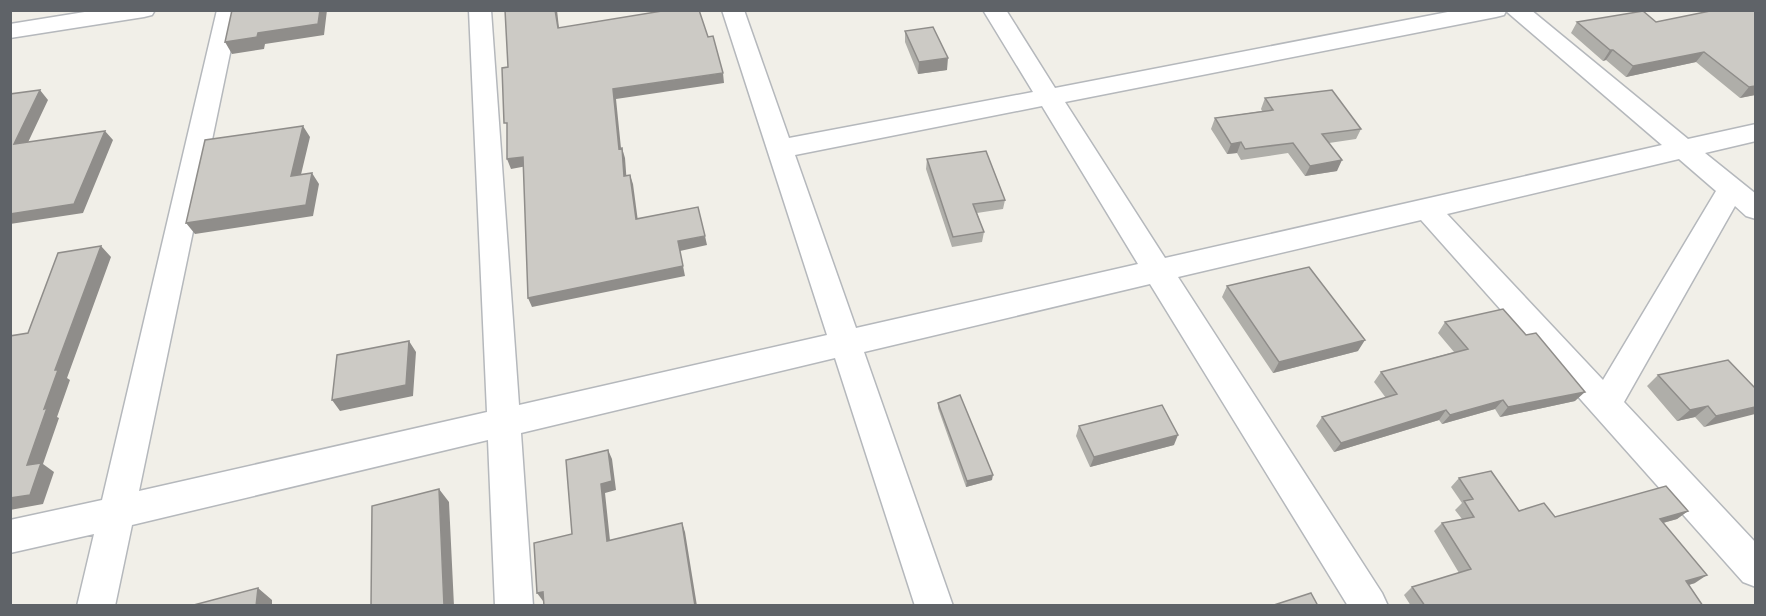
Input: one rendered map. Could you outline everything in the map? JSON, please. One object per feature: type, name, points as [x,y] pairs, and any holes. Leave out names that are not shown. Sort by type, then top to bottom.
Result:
[{"type":"street","points":[[10,31],[144,10]]},
{"type":"street","points":[[96,606],[228,10]]},
{"type":"street","points":[[480,10],[514,606]]},
{"type":"street","points":[[733,10],[934,606]]},
{"type":"street","points":[[994,10],[1369,606]]},
{"type":"street","points":[[780,149],[1496,10]]},
{"type":"street","points":[[1516,10],[1755,209]]},
{"type":"street","points":[[10,537],[1755,132]]},
{"type":"street","points":[[1605,405],[1731,189]]},
{"type":"street","points":[[1426,208],[1755,570]]},
{"type":"building","points":[[232,10],[320,10],[318,24],[258,33],[257,37],[225,42]]},
{"type":"building","points":[[505,10],[555,10],[558,28],[668,10],[699,10],[708,37],[713,36],[723,73],[613,89],[619,149],[622,148],[624,176],[630,175],[636,219],[698,207],[705,236],[678,241],[683,266],[528,298],[523,157],[507,159],[507,123],[504,123],[502,68],[508,67]]},
{"type":"building","points":[[1715,10],[1755,10],[1755,86],[1749,87],[1704,52],[1633,66],[1577,22],[1643,11],[1656,22]]},
{"type":"building","points":[[933,27],[948,58],[919,62],[905,31]]},
{"type":"building","points":[[40,90],[14,144],[105,131],[74,204],[10,214],[10,94]]},
{"type":"building","points":[[1332,90],[1361,129],[1322,134],[1342,160],[1310,166],[1293,143],[1245,149],[1241,142],[1231,144],[1215,118],[1273,110],[1265,98]]},
{"type":"building","points":[[303,126],[291,176],[312,173],[306,205],[186,223],[205,140]]},
{"type":"building","points":[[986,151],[1005,200],[973,204],[984,232],[953,237],[927,159]]},
{"type":"building","points":[[101,246],[55,370],[58,370],[44,409],[47,408],[27,465],[41,463],[30,495],[10,498],[10,336],[28,333],[58,253]]},
{"type":"building","points":[[1309,267],[1365,340],[1279,362],[1227,286]]},
{"type":"building","points":[[1503,309],[1526,335],[1536,333],[1585,392],[1508,407],[1503,400],[1450,415],[1446,410],[1341,443],[1322,417],[1397,394],[1381,372],[1468,349],[1445,322]]},
{"type":"building","points":[[409,341],[406,385],[332,400],[337,355]]},
{"type":"building","points":[[1728,360],[1755,388],[1755,407],[1716,416],[1708,406],[1690,410],[1658,375]]},
{"type":"building","points":[[960,395],[993,475],[967,481],[938,403]]},
{"type":"building","points":[[1162,405],[1178,435],[1094,457],[1079,426]]},
{"type":"building","points":[[608,450],[612,481],[601,484],[607,541],[682,523],[695,606],[544,606],[543,592],[537,593],[534,543],[572,534],[566,460]]},
{"type":"building","points":[[1491,471],[1519,511],[1544,503],[1555,517],[1666,486],[1688,511],[1660,519],[1707,575],[1686,581],[1703,606],[1425,606],[1412,587],[1471,569],[1442,523],[1474,517],[1464,501],[1473,499],[1459,478]]},
{"type":"building","points":[[439,489],[444,606],[371,606],[372,506]]},
{"type":"building","points":[[258,588],[256,606],[190,606]]},
{"type":"building","points":[[1311,593],[1318,606],[1274,605]]}]
